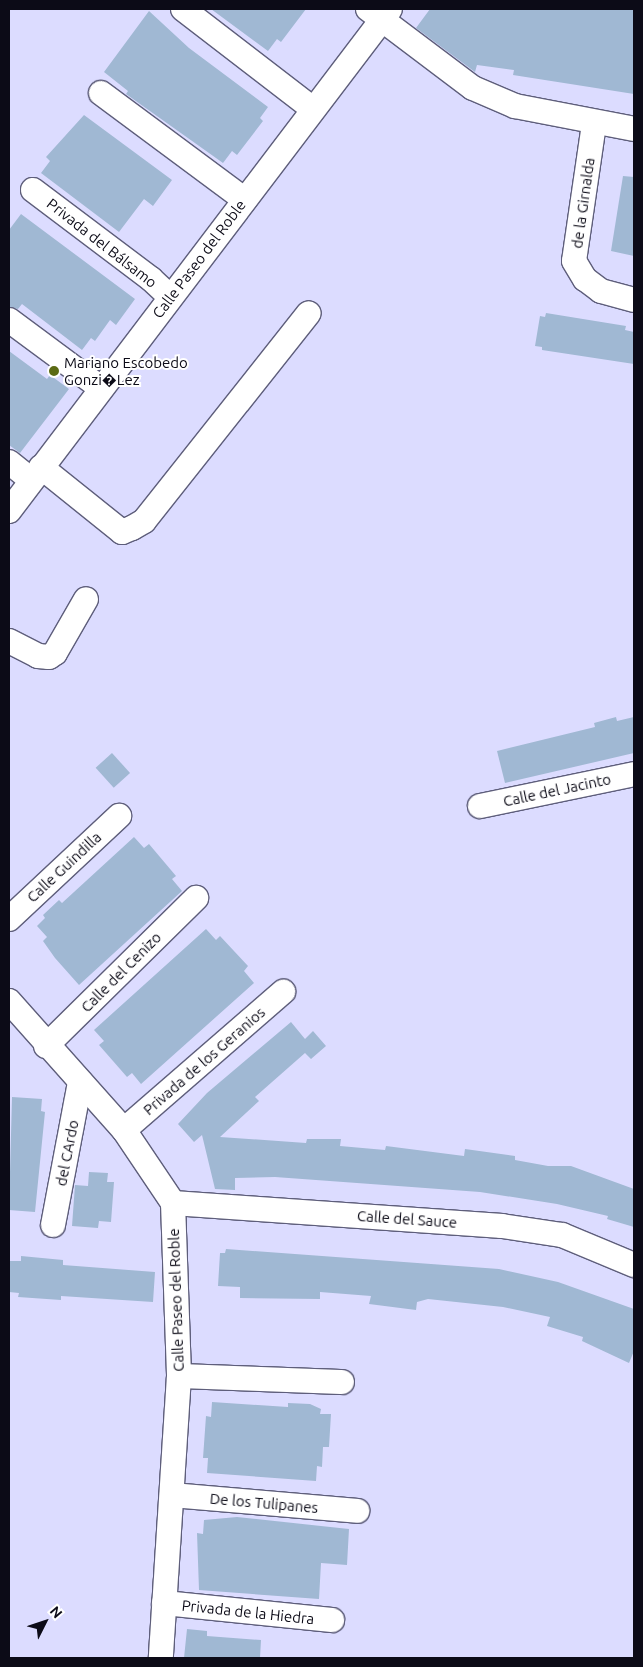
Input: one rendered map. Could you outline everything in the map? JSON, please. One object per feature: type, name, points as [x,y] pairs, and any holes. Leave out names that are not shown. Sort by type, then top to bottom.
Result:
[{"type":"street","points":[[183,9],[314,109]]},
{"type":"street","points":[[379,13],[473,88],[515,106],[594,124],[634,129]]},
{"type":"street","name":"Calle Paseo del Roble","points":[[9,511],[314,109],[379,13]]},
{"type":"street","points":[[101,93],[245,200]]},
{"type":"street","name":"de la Girnalda","points":[[594,124],[574,260],[585,280],[601,291],[634,300]]},
{"type":"street","name":"Privada del Bálsamo","points":[[33,190],[170,297]]},
{"type":"street","points":[[9,462],[36,474],[122,532],[132,528],[144,521],[309,313]]},
{"type":"street","points":[[9,320],[101,388]]},
{"type":"street","points":[[9,642],[38,656],[49,657],[55,653],[86,599]]},
{"type":"street","name":"Calle del Jacinto","points":[[480,806],[634,774]]},
{"type":"street","name":"Calle Guindilla","points":[[9,919],[119,816]]},
{"type":"street","name":"Calle del Cenizo","points":[[46,1046],[196,898]]},
{"type":"street","name":"Privada de los Geranios","points":[[124,1130],[283,992]]},
{"type":"street","points":[[9,1001],[46,1046],[124,1130],[173,1203]]},
{"type":"street","name":"del CArdo","points":[[53,1225],[80,1082]]},
{"type":"street","name":"Calle Paseo del Roble","points":[[162,1658],[179,1376],[173,1203]]},
{"type":"street","name":"Calle del Sauce","points":[[173,1203],[502,1226],[562,1235],[634,1265]]},
{"type":"street","points":[[179,1376],[342,1382]]},
{"type":"street","name":"De los Tulipanes","points":[[172,1495],[357,1511]]},
{"type":"street","name":"Privada de la Hiedra","points":[[164,1603],[332,1620]]},
{"type":"building","points":[[211,9],[306,9],[281,42],[277,39],[268,51]]},
{"type":"building","points":[[430,9],[634,9],[634,94],[513,75],[514,70],[477,65],[475,72],[416,28]]},
{"type":"building","points":[[149,11],[189,48],[268,107],[260,118],[263,121],[237,155],[232,151],[223,163],[126,94],[128,91],[104,72]]},
{"type":"building","points":[[84,115],[172,180],[153,206],[144,199],[119,232],[41,173],[50,161],[46,157]]},
{"type":"building","points":[[623,176],[634,177],[634,256],[611,251]]},
{"type":"building","points":[[21,214],[135,299],[116,325],[110,320],[95,341],[91,338],[82,350],[22,304],[18,309],[9,307],[9,230]]},
{"type":"building","points":[[546,313],[626,326],[625,330],[634,332],[634,364],[542,350],[542,347],[535,346],[540,316],[545,317]]},
{"type":"building","points":[[9,351],[47,379],[50,375],[69,389],[20,453],[9,445]]},
{"type":"building","points":[[616,717],[617,721],[634,717],[634,753],[505,783],[497,751],[595,727],[594,723]]},
{"type":"building","points":[[112,753],[130,773],[114,788],[96,768]]},
{"type":"building","points":[[134,837],[144,848],[149,844],[176,876],[172,879],[182,891],[79,985],[55,958],[43,941],[47,937],[37,926],[45,918],[43,915],[59,900],[62,903]]},
{"type":"building","points":[[206,929],[216,940],[220,936],[248,966],[244,971],[254,983],[141,1084],[132,1073],[127,1077],[99,1045],[104,1041],[94,1030]]},
{"type":"building","points":[[291,1022],[305,1039],[313,1031],[326,1046],[311,1059],[305,1053],[255,1097],[259,1101],[220,1137],[306,1143],[307,1139],[341,1139],[340,1146],[385,1150],[386,1146],[464,1156],[465,1149],[515,1156],[515,1160],[548,1166],[571,1166],[634,1189],[634,1227],[607,1219],[608,1216],[557,1204],[480,1192],[275,1177],[235,1178],[235,1190],[215,1189],[202,1135],[194,1142],[178,1124],[207,1093]]},
{"type":"building","points":[[12,1097],[42,1099],[41,1111],[45,1112],[35,1212],[9,1210]]},
{"type":"building","points":[[89,1172],[108,1173],[107,1182],[114,1182],[111,1222],[99,1221],[98,1228],[72,1226],[75,1185],[88,1186]]},
{"type":"building","points":[[226,1249],[499,1269],[558,1282],[634,1309],[634,1351],[629,1363],[582,1341],[583,1337],[547,1326],[550,1317],[503,1307],[428,1299],[417,1302],[416,1310],[369,1304],[371,1296],[320,1292],[320,1299],[240,1298],[240,1287],[218,1286],[220,1253],[225,1253]]},
{"type":"building","points":[[21,1256],[63,1260],[63,1265],[155,1272],[153,1302],[61,1296],[61,1300],[18,1297],[19,1293],[9,1292],[9,1261],[21,1261]]},
{"type":"building","points":[[212,1402],[288,1407],[288,1403],[310,1404],[321,1409],[320,1414],[331,1414],[329,1447],[323,1447],[322,1467],[317,1466],[316,1481],[207,1473],[208,1458],[203,1458],[206,1416],[211,1417]]},
{"type":"building","points":[[237,1517],[349,1529],[347,1565],[321,1563],[319,1599],[199,1590],[197,1533],[203,1534],[204,1520]]},
{"type":"building","points":[[187,1629],[207,1631],[207,1636],[261,1640],[260,1658],[184,1658]]},
{"type":"place","name":"Mariano Escobedo Gonzi�Lez","points":[[54,371]]}]
